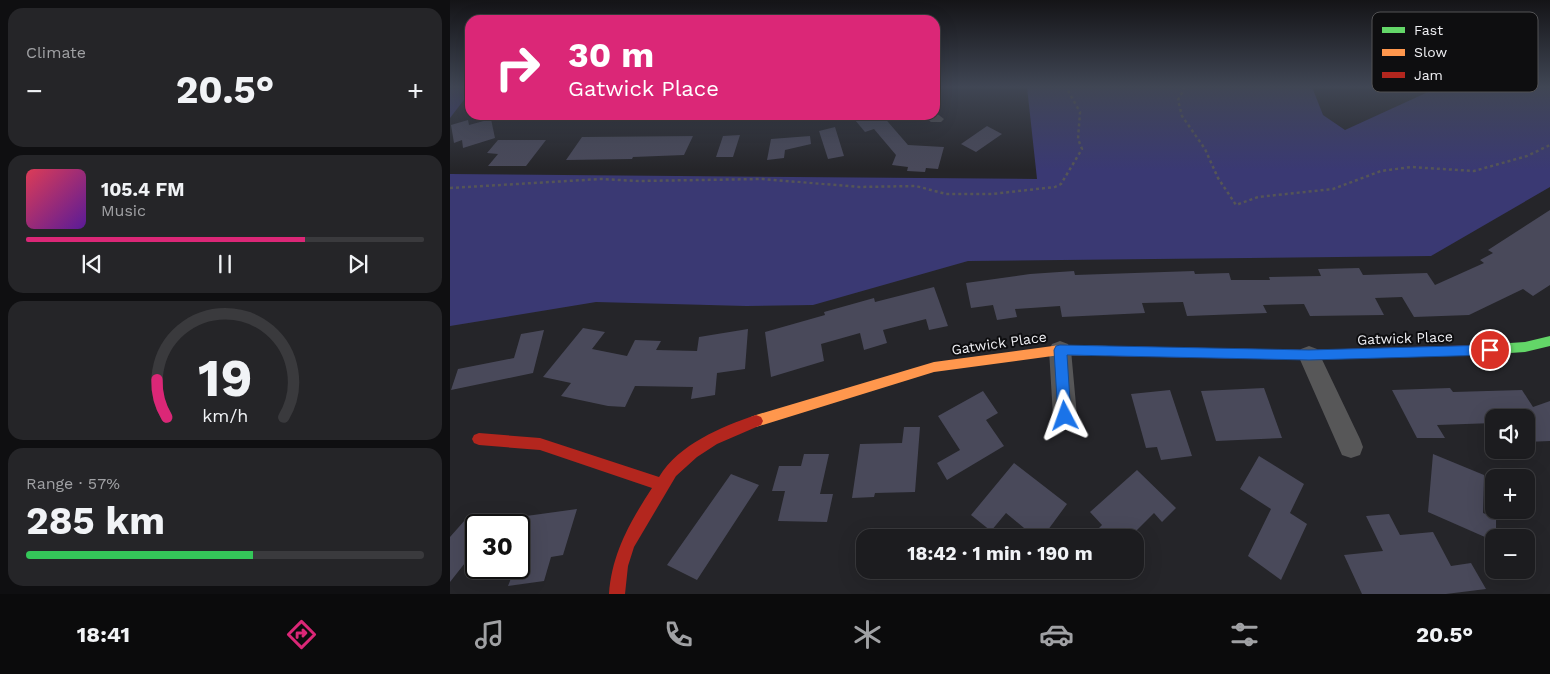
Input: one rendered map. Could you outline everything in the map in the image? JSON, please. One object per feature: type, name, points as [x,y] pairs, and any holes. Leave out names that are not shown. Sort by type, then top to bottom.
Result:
[{"type":"street","name":"Gatwick Place","points":[[617,594],[616,578],[628,539],[672,469],[692,451],[739,426],[934,367],[1060,350],[1309,355],[1473,351],[1525,347],[1550,341]]},
{"type":"street","points":[[1060,350],[1065,416]]},
{"type":"street","points":[[1309,355],[1351,447]]},
{"type":"street","points":[[479,439],[540,444],[662,485]]},
{"type":"path","points":[[450,188],[601,179],[638,181],[709,178],[859,187],[916,186],[946,194],[992,194],[1055,187],[1066,178],[1073,162],[1082,149],[1078,139],[1080,115]]},
{"type":"path","points":[[1182,115],[1205,149],[1218,178],[1236,205],[1258,197],[1333,190],[1381,171],[1411,167],[1474,171],[1527,156],[1550,145]]},
{"type":"shaded area","points":[[1030,115],[1323,115],[1345,130],[1378,115],[1550,115],[1550,187],[1431,256],[968,261],[813,305],[746,306],[596,302],[450,326],[450,174],[1037,179]]},
{"type":"building","points":[[468,120],[469,125],[491,120],[495,138],[463,148],[462,140],[454,143],[451,125]]},
{"type":"building","points":[[855,120],[886,120],[908,145],[944,147],[938,169],[926,168],[925,172],[907,171],[908,167],[892,165],[896,155],[874,129],[865,132]]},
{"type":"building","points":[[987,126],[1002,134],[976,152],[961,144]]},
{"type":"building","points":[[835,127],[844,156],[828,159],[819,131]]},
{"type":"building","points":[[740,135],[733,157],[716,157],[723,136]]},
{"type":"building","points":[[693,136],[684,155],[633,157],[632,159],[566,160],[582,137]]},
{"type":"building","points":[[810,136],[811,144],[785,150],[784,158],[767,160],[771,139]]},
{"type":"building","points":[[498,140],[546,140],[526,166],[488,166],[498,154],[487,153]]},
{"type":"building","points":[[1550,210],[1550,285],[1533,296],[1523,289],[1469,315],[1414,317],[1402,297],[1375,298],[1384,315],[1310,316],[1304,304],[1263,305],[1267,313],[1187,316],[1183,302],[1142,303],[1145,313],[1062,317],[1060,306],[1015,309],[1017,317],[997,320],[993,305],[971,308],[966,283],[1030,274],[1074,271],[1075,275],[1194,271],[1195,274],[1229,273],[1231,280],[1270,280],[1269,277],[1321,276],[1318,269],[1359,268],[1363,275],[1427,273],[1435,285],[1484,263],[1480,260],[1493,253],[1488,250]]},
{"type":"building","points":[[934,287],[948,326],[929,330],[926,319],[883,330],[887,343],[864,350],[860,333],[821,344],[824,361],[771,377],[765,332],[825,315],[824,312],[874,298],[875,302]]},
{"type":"building","points":[[583,328],[605,332],[592,349],[627,356],[635,340],[661,341],[656,350],[697,351],[699,337],[748,329],[745,369],[717,373],[715,395],[691,399],[693,387],[635,386],[625,407],[608,406],[561,396],[571,383],[543,377]]},
{"type":"building","points":[[544,330],[533,373],[451,390],[458,369],[514,358],[521,334]]},
{"type":"building","points":[[1264,388],[1282,438],[1216,441],[1201,391]]},
{"type":"building","points":[[1450,388],[1453,392],[1522,390],[1533,407],[1550,401],[1550,441],[1535,442],[1535,409],[1485,409],[1485,423],[1437,425],[1445,438],[1417,438],[1392,390]]},
{"type":"building","points":[[1170,390],[1192,456],[1161,460],[1157,447],[1146,448],[1131,394]]},
{"type":"building","points":[[983,391],[998,413],[986,420],[1004,446],[947,480],[937,463],[960,450],[938,416]]},
{"type":"building","points":[[904,427],[920,427],[915,492],[875,493],[874,497],[852,498],[860,444],[902,443]]},
{"type":"building","points":[[804,454],[829,454],[820,494],[833,494],[827,522],[778,521],[785,491],[772,491],[779,466],[801,466]]},
{"type":"building","points":[[1433,454],[1484,475],[1483,513],[1485,514],[1485,519],[1496,519],[1496,529],[1485,529],[1485,537],[1428,512]]},
{"type":"building","points":[[1259,456],[1304,484],[1290,513],[1307,524],[1281,580],[1248,556],[1271,509],[1240,489]]},
{"type":"building","points":[[1014,463],[1067,504],[1049,529],[1025,529],[1006,513],[993,529],[988,529],[971,515]]},
{"type":"building","points":[[1137,470],[1176,508],[1162,522],[1154,513],[1138,529],[1098,529],[1102,525],[1090,512]]},
{"type":"building","points":[[731,474],[759,485],[697,580],[667,565]]},
{"type":"building","points":[[577,509],[563,555],[551,557],[544,581],[508,586],[511,579],[530,579],[530,515]]},
{"type":"building","points":[[1389,514],[1400,535],[1433,532],[1451,566],[1471,563],[1486,589],[1446,594],[1362,594],[1344,555],[1383,551],[1366,516]]},
{"type":"building","points":[[465,520],[465,563],[450,582],[450,537]]},
{"type":"traffic: fast","points":[[1480,350],[1525,347],[1550,341]]},
{"type":"traffic: slow","points":[[756,421],[934,367],[1060,350],[1109,351]]},
{"type":"traffic: jam","points":[[1109,351],[1309,355],[1480,350]]},
{"type":"traffic: jam","points":[[617,594],[620,566],[628,542],[668,474],[702,446],[723,434],[756,421]]},
{"type":"traffic: jam","points":[[479,439],[540,444],[663,485]]},
{"type":"route","points":[[1065,416],[1060,350],[1309,355],[1490,350]]}]
